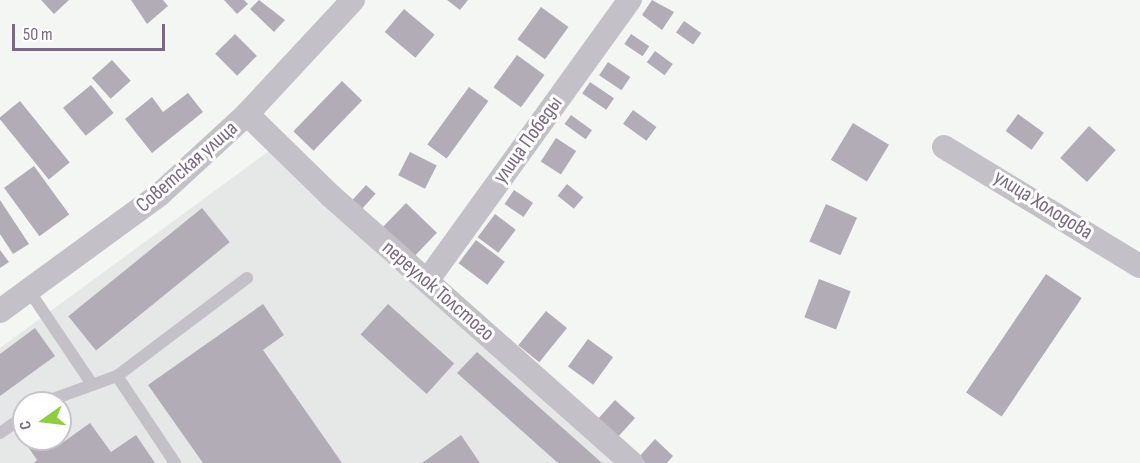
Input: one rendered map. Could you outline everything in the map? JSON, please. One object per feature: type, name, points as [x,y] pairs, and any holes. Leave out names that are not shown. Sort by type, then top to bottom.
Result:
[{"type":"street","name":"Советская улица","points":[[0,311],[30,292],[159,195],[248,114],[353,0]]},
{"type":"street","name":"улица Победы","points":[[427,281],[630,0]]},
{"type":"street","name":"переулок Толстого","points":[[248,114],[427,281],[632,463]]},
{"type":"street","name":"улица Холодова","points":[[944,147],[1140,266]]},
{"type":"lane","points":[[72,392],[117,376],[247,278]]},
{"type":"lane","points":[[30,292],[92,384]]},
{"type":"lane","points":[[117,376],[175,463]]},
{"type":"shaded area","points":[[269,151],[620,463],[0,463],[0,348]]},
{"type":"building","points":[[41,0],[69,0],[54,14]]},
{"type":"building","points":[[131,0],[163,0],[168,6],[147,24]]},
{"type":"building","points":[[224,0],[244,0],[248,4],[237,14]]},
{"type":"building","points":[[259,0],[285,20],[274,32],[250,9]]},
{"type":"building","points":[[447,0],[468,0],[460,10]]},
{"type":"building","points":[[652,0],[674,12],[662,30],[642,15]]},
{"type":"building","points":[[541,7],[569,27],[545,59],[517,39]]},
{"type":"building","points":[[404,9],[435,35],[415,58],[385,32]]},
{"type":"building","points":[[684,21],[701,33],[693,45],[676,32]]},
{"type":"building","points":[[235,34],[257,56],[237,76],[215,54]]},
{"type":"building","points":[[631,34],[649,46],[643,56],[624,44]]},
{"type":"building","points":[[655,51],[673,64],[665,75],[647,62]]},
{"type":"building","points":[[517,55],[545,75],[521,107],[493,87]]},
{"type":"building","points":[[112,60],[131,81],[111,99],[92,78]]},
{"type":"building","points":[[608,62],[630,77],[621,90],[599,75]]},
{"type":"building","points":[[342,81],[362,100],[314,151],[293,131]]},
{"type":"building","points":[[590,82],[614,98],[606,110],[582,94]]},
{"type":"building","points":[[91,85],[114,113],[86,136],[63,108]]},
{"type":"building","points":[[469,87],[488,101],[447,159],[427,144]]},
{"type":"building","points":[[188,93],[203,112],[152,153],[125,119],[152,97],[163,112]]},
{"type":"building","points":[[20,101],[70,162],[49,179],[0,119]]},
{"type":"building","points":[[633,110],[656,127],[646,141],[623,124]]},
{"type":"building","points":[[1018,114],[1044,133],[1032,150],[1006,131]]},
{"type":"building","points":[[571,115],[592,130],[586,139],[565,124]]},
{"type":"building","points":[[853,123],[889,145],[867,181],[831,160]]},
{"type":"building","points":[[1089,126],[1116,150],[1087,182],[1060,158]]},
{"type":"building","points":[[556,138],[576,151],[561,175],[541,161]]},
{"type":"building","points":[[410,152],[437,166],[425,189],[398,175]]},
{"type":"building","points":[[34,166],[69,215],[39,236],[4,188]]},
{"type":"building","points":[[567,184],[583,197],[574,209],[558,196]]},
{"type":"building","points":[[366,185],[376,194],[360,212],[350,203]]},
{"type":"building","points":[[514,190],[533,203],[524,217],[504,204]]},
{"type":"building","points":[[0,200],[29,244],[13,254],[0,234]]},
{"type":"building","points":[[406,203],[437,233],[413,258],[382,228]]},
{"type":"building","points":[[826,204],[857,218],[840,255],[809,241]]},
{"type":"building","points":[[202,208],[230,242],[96,350],[68,316]]},
{"type":"building","points":[[495,214],[516,230],[498,253],[478,237]]},
{"type":"building","points":[[476,240],[505,262],[487,285],[459,263]]},
{"type":"building","points":[[0,250],[9,262],[0,268]]},
{"type":"building","points":[[1046,274],[1082,298],[1002,417],[966,393]]},
{"type":"building","points":[[819,279],[851,291],[836,329],[804,317]]},
{"type":"building","points":[[263,304],[284,335],[263,350],[342,463],[203,463],[148,385]]},
{"type":"building","points":[[388,304],[454,364],[427,394],[361,334]]},
{"type":"building","points":[[546,311],[567,328],[539,362],[518,345]]},
{"type":"building","points":[[35,328],[55,356],[0,396],[0,354]]},
{"type":"building","points":[[588,339],[613,357],[593,385],[568,367]]},
{"type":"building","points":[[477,352],[602,463],[558,463],[457,373]]},
{"type":"building","points":[[615,400],[635,418],[616,439],[596,421]]},
{"type":"building","points":[[90,423],[111,452],[136,435],[155,463],[34,463],[37,460],[31,451],[72,451],[72,436]]},
{"type":"building","points":[[461,435],[480,463],[422,463]]},
{"type":"building","points":[[655,439],[673,456],[667,463],[645,463],[639,457]]}]
